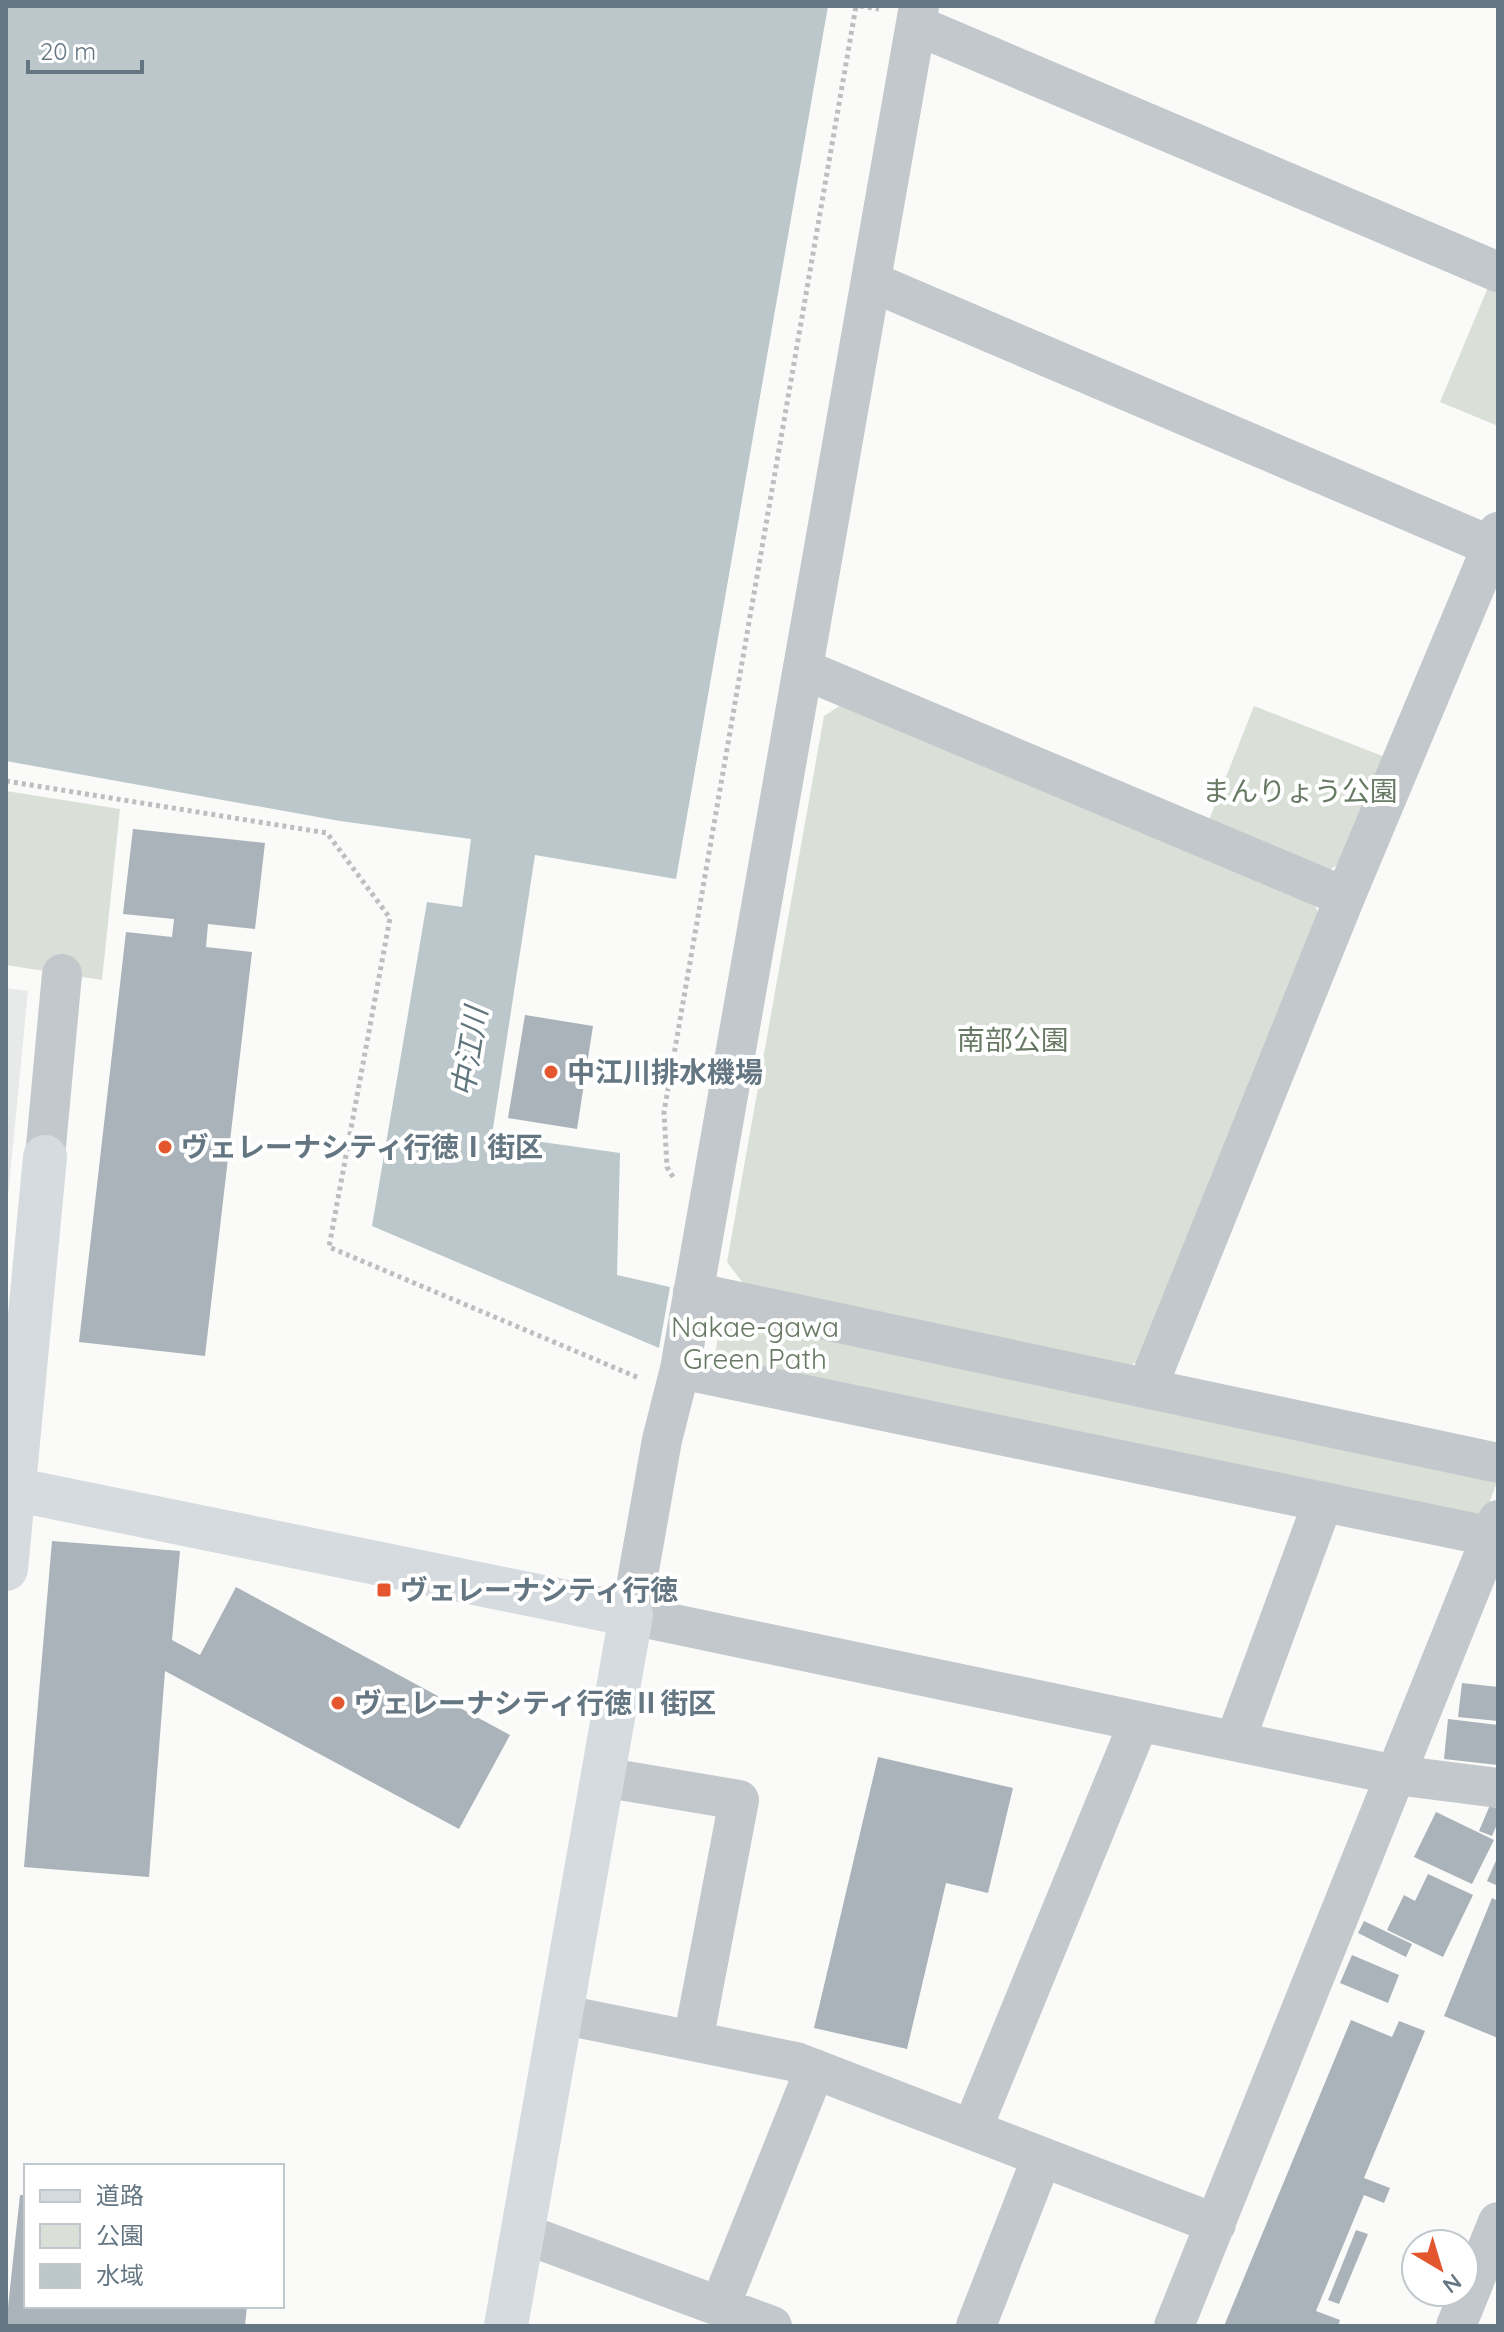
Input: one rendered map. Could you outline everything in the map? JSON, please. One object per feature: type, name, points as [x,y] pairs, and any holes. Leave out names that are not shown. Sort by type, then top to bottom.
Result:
[{"type":"street","points":[[506,2326],[662,1440],[677,1381],[693,1292],[918,15],[1498,272]]},
{"type":"street","points":[[872,282],[1496,542],[1345,897],[1147,1388]]},
{"type":"street","points":[[803,669],[1345,897]]},
{"type":"street","points":[[6,1569],[62,974]]},
{"type":"street","points":[[693,1292],[1498,1463]]},
{"type":"street","points":[[677,1381],[1496,1532],[1174,2326]]},
{"type":"street","points":[[13,1489],[1396,1775],[1498,1788]]},
{"type":"street","points":[[1235,1741],[1323,1502]]},
{"type":"street","points":[[972,2129],[1139,1722]]},
{"type":"street","points":[[602,1777],[739,1800],[693,2041]]},
{"type":"street","points":[[560,2014],[815,2069],[1216,2224]]},
{"type":"street","points":[[720,2306],[815,2069]]},
{"type":"street","points":[[976,2326],[1042,2157]]},
{"type":"street","points":[[1456,2326],[1498,2222]]},
{"type":"street","points":[[522,2233],[772,2326]]},
{"type":"path","points":[[664,1112],[856,6]]},
{"type":"path","points":[[6,781],[327,833],[390,918],[329,1247],[677,1381]]},
{"type":"shaded area","points":[[6,988],[28,991],[6,1217]]},
{"type":"green space","points":[[1489,285],[1498,289],[1498,426],[1440,402]]},
{"type":"green space","name":"南部公園","points":[[841,705],[1313,901],[1322,921],[1145,1356],[1123,1371],[749,1291],[727,1262],[824,716]]},
{"type":"green space","name":"まんりょう公園","points":[[1254,706],[1385,757],[1343,862],[1327,871],[1209,820]]},
{"type":"green space","points":[[6,791],[120,809],[102,980],[6,965]]},
{"type":"green space","name":"Nakae-gawa Green Path","points":[[722,1307],[1497,1482],[1484,1517],[714,1363]]},
{"type":"water","name":"中江川","points":[[6,6],[828,6],[676,879],[535,855],[492,1135],[620,1153],[617,1275],[670,1287],[659,1348],[372,1226],[427,902],[462,907],[471,839],[340,821],[6,761]]},
{"type":"building","name":"ヴェレーナシティ行徳Ⅰ街区","points":[[133,829],[265,843],[255,929],[208,924],[206,947],[252,952],[205,1356],[79,1342],[126,932],[172,937],[174,919],[123,914]]},
{"type":"building","name":"中江川排水機場","points":[[525,1015],[593,1026],[577,1129],[508,1118]]},
{"type":"building","name":"ヴェレーナシティ行徳Ⅱ街区","points":[[52,1541],[180,1551],[172,1640],[200,1655],[236,1587],[510,1735],[459,1829],[165,1671],[149,1877],[24,1867]]},
{"type":"building","points":[[1462,1683],[1498,1687],[1498,1721],[1458,1717]]},
{"type":"building","points":[[1448,1719],[1498,1725],[1498,1765],[1444,1759]]},
{"type":"building","points":[[878,1757],[1013,1788],[988,1893],[946,1883],[907,2049],[814,2028]]},
{"type":"building","points":[[1490,1805],[1498,1809],[1498,1822],[1492,1836],[1479,1831]]},
{"type":"building","points":[[1436,1812],[1494,1840],[1472,1884],[1414,1857]]},
{"type":"building","points":[[1498,1856],[1498,1886],[1487,1881]]},
{"type":"building","points":[[1428,1874],[1473,1895],[1443,1957],[1387,1930],[1404,1895],[1415,1901]]},
{"type":"building","points":[[1492,1898],[1498,1901],[1498,2038],[1444,2016]]},
{"type":"building","points":[[1364,1921],[1412,1944],[1406,1957],[1358,1933]]},
{"type":"building","points":[[1352,1955],[1399,1975],[1388,2003],[1340,1983]]},
{"type":"building","points":[[1351,2020],[1392,2037],[1399,2021],[1425,2031],[1364,2178],[1390,2188],[1384,2203],[1364,2195],[1316,2311],[1340,2320],[1338,2326],[1224,2326]]},
{"type":"building","points":[[20,2195],[24,2195],[24,2308],[247,2308],[245,2326],[6,2326]]},
{"type":"building","points":[[1356,2230],[1368,2234],[1339,2304],[1328,2300]]},
{"type":"place","name":"中江川排水機場","points":[[551,1072]]},
{"type":"place","name":"ヴェレーナシティ行徳Ⅰ街区","points":[[165,1147]]},
{"type":"place","name":"ヴェレーナシティ行徳","points":[[384,1590]]},
{"type":"place","name":"ヴェレーナシティ行徳Ⅱ街区","points":[[338,1703]]}]
